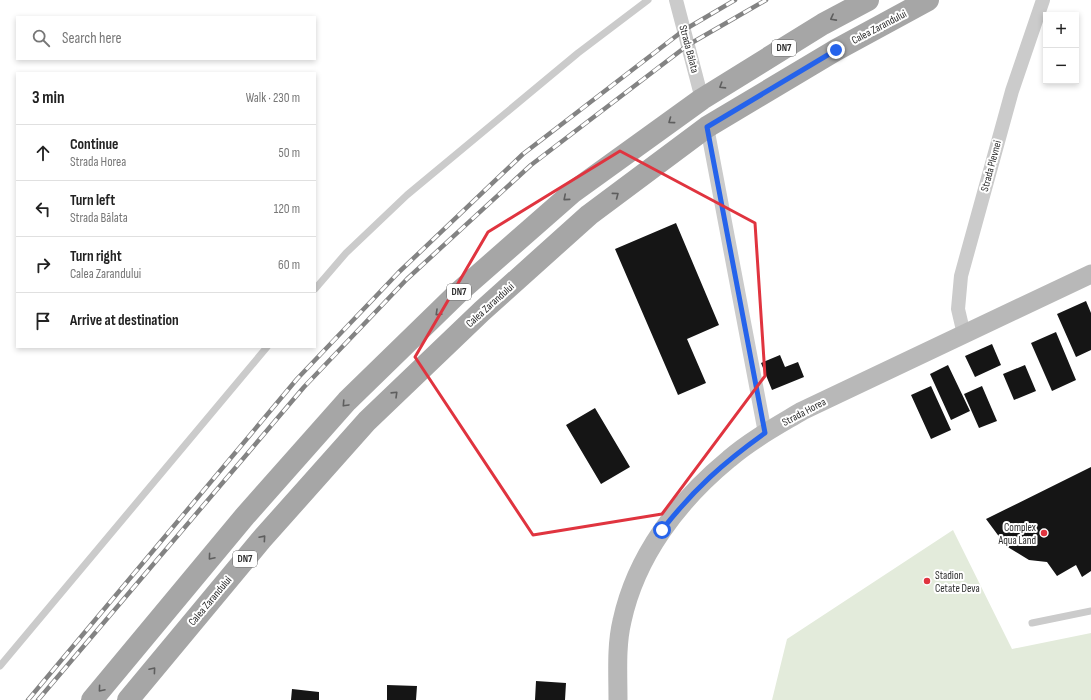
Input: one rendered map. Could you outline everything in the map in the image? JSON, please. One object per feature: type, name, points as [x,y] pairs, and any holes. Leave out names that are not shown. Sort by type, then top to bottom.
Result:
[{"type":"main road","name":"DN7","points":[[92,700],[240,522],[347,401],[460,291],[573,192],[702,99],[823,24],[868,0]]},
{"type":"main road","name":"Calea Zarandului","points":[[128,700],[261,540],[367,421],[482,311],[544,257],[589,215],[707,127],[836,50],[928,0]]},
{"type":"main road","points":[[524,235],[544,257]]},
{"type":"main road","name":"Strada Horea","points":[[618,700],[621,622],[629,593],[644,560],[662,530],[683,503],[729,459],[765,433],[802,411],[1091,274]]},
{"type":"street","name":"Strada Bălata","points":[[676,0],[702,99]]},
{"type":"street","name":"Strada Plevnei","points":[[966,334],[962,326],[958,309],[961,276],[1012,91],[1043,0]]},
{"type":"street","points":[[707,127],[765,433]]},
{"type":"lane","points":[[316,288],[346,252],[407,196],[578,53],[648,0]]},
{"type":"lane","points":[[0,666],[266,348]]},
{"type":"lane","points":[[1032,623],[1091,611]]},
{"type":"highlighted area","points":[[620,151],[755,223],[765,376],[662,514],[533,535],[415,357],[488,232]]},
{"type":"green space","name":"Stadion Cetate Deva","points":[[953,530],[1012,649],[1091,633],[1091,700],[772,700],[787,639]]},
{"type":"building","points":[[676,223],[719,325],[687,339],[706,383],[678,395],[615,249]]},
{"type":"building","points":[[1086,301],[1091,313],[1091,350],[1076,357],[1057,314]]},
{"type":"building","points":[[1056,332],[1076,380],[1052,391],[1031,343]]},
{"type":"building","points":[[992,344],[1001,365],[975,377],[965,356]]},
{"type":"building","points":[[780,355],[785,367],[798,362],[804,377],[772,390],[761,363]]},
{"type":"building","points":[[948,365],[970,411],[951,420],[930,374]]},
{"type":"building","points":[[1025,365],[1036,391],[1014,400],[1003,374]]},
{"type":"building","points":[[931,386],[951,430],[931,439],[911,395]]},
{"type":"building","points":[[982,386],[997,421],[979,428],[964,394]]},
{"type":"building","points":[[595,408],[630,467],[601,484],[566,425]]},
{"type":"building","name":"Complex Aqua Land","points":[[1091,467],[1091,571],[1082,577],[1076,565],[1057,576],[1047,562],[1029,560],[1006,546],[986,519]]},
{"type":"building","points":[[536,681],[566,683],[565,700],[535,700]]},
{"type":"building","points":[[387,685],[417,686],[416,700],[387,700]]},
{"type":"building","points":[[292,689],[319,692],[319,700],[291,700]]},
{"type":"railway","points":[[28,700],[297,379],[399,272],[523,154],[684,30],[735,0]]},
{"type":"railway","points":[[38,700],[304,387],[407,279],[531,165],[688,45],[766,0]]},
{"type":"place","name":"Complex Aqua Land","points":[[1044,533]]},
{"type":"place","name":"Stadion Cetate Deva","points":[[927,581]]},
{"type":"route","points":[[662,530],[683,503],[706,480],[729,459],[765,433],[707,127],[836,50]]}]
